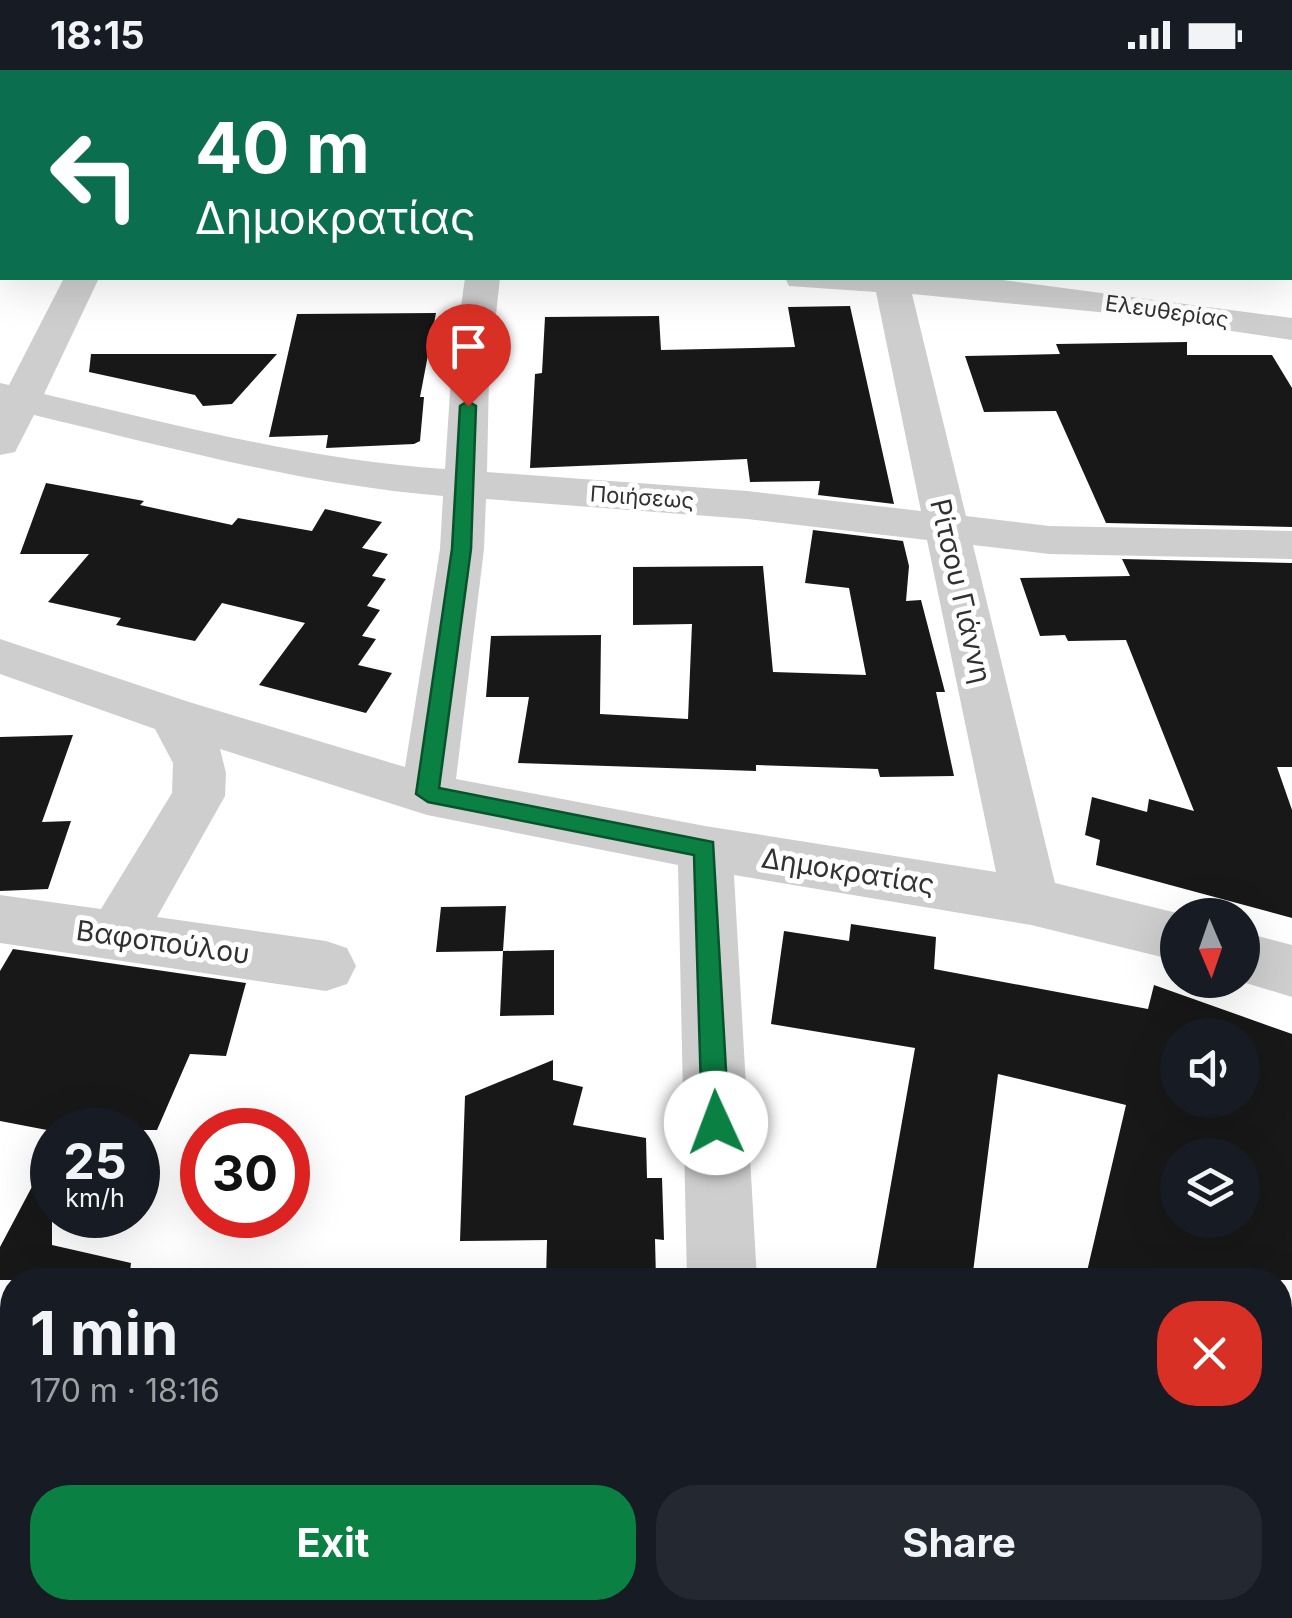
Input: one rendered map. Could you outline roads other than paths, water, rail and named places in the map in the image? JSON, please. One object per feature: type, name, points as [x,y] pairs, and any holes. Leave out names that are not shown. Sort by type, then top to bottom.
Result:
[{"type":"street","points":[[0,443],[11,398],[80,280]]},
{"type":"street","points":[[428,794],[462,549],[470,376],[483,280]]},
{"type":"street","name":"Ελευθερίας","points":[[891,280],[1033,293],[1292,329]]},
{"type":"street","name":"Ρίτσου Γιάννη","points":[[891,280],[1031,901]]},
{"type":"street","name":"Ποιήσεως","points":[[11,398],[312,466],[464,485],[712,502],[1102,544],[1292,545]]},
{"type":"street","name":"Δημοκρατίας","points":[[0,656],[173,716],[428,794],[705,848],[1031,901],[1160,933]]},
{"type":"street","points":[[117,934],[198,796],[202,778],[200,755],[173,716]]},
{"type":"street","points":[[705,848],[722,1268]]},
{"type":"street","name":"Βαφοπούλου","points":[[0,919],[326,966]]},
{"type":"street","points":[[1260,962],[1292,971]]}]
